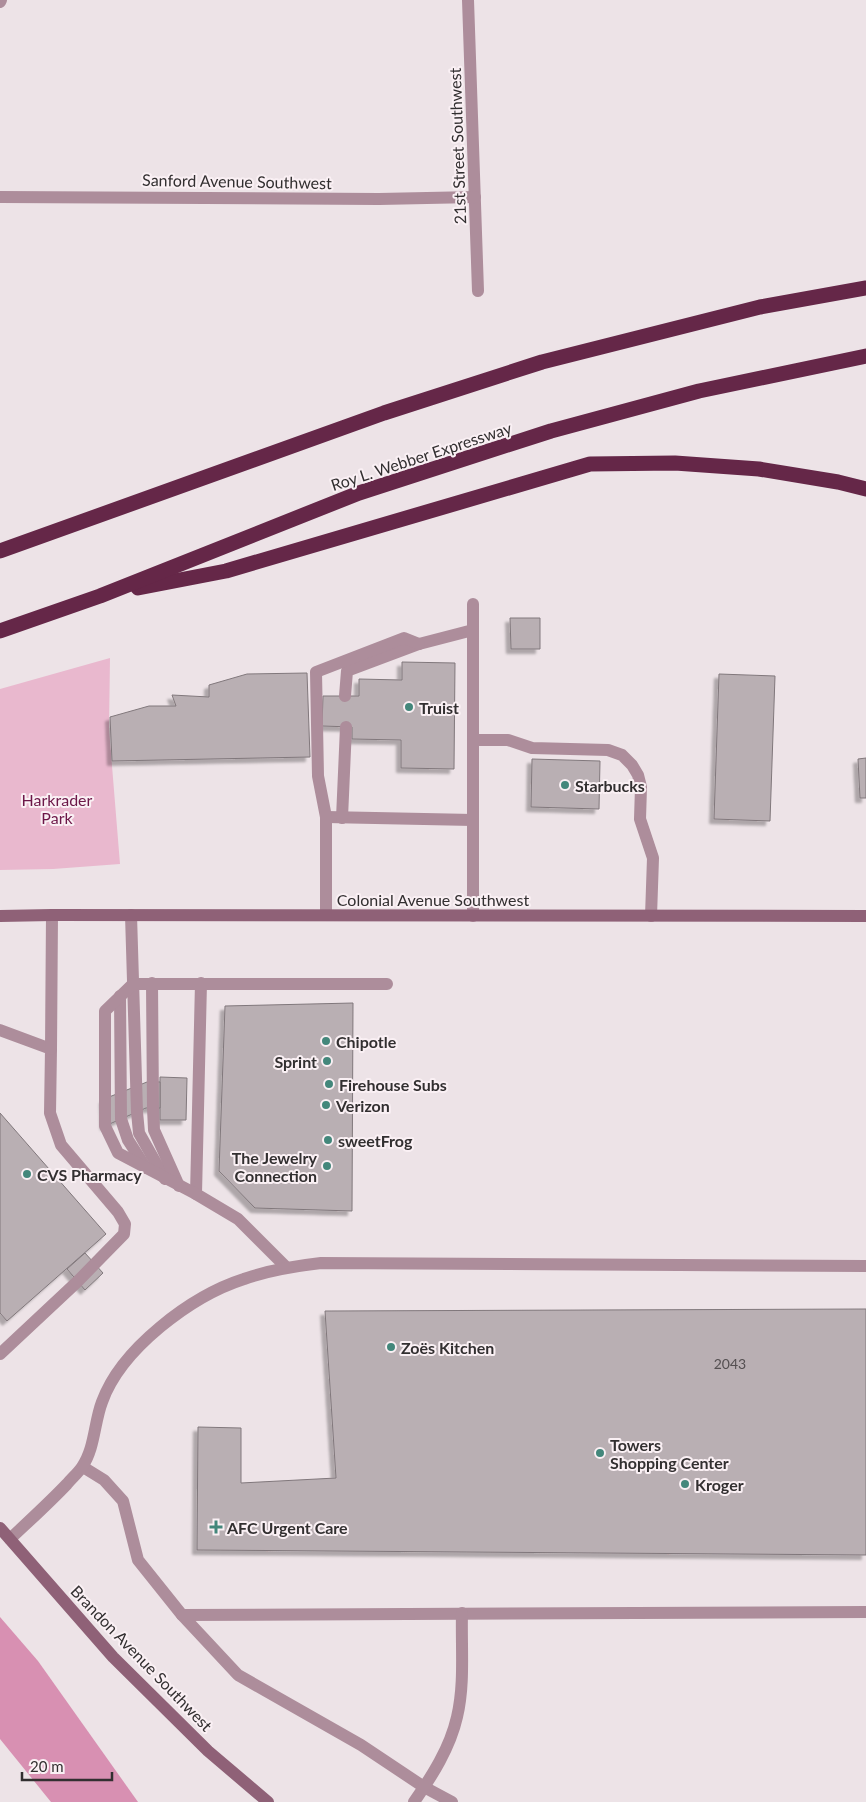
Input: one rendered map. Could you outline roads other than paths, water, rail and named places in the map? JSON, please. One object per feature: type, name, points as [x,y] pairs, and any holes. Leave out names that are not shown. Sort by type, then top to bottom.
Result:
[{"type":"highway","points":[[0,551],[384,414],[542,362],[760,307],[866,288]]},
{"type":"highway","name":"Roy L. Webber Expressway","points":[[0,631],[100,596],[359,493],[551,431],[699,391],[866,356]]},
{"type":"highway","points":[[100,596],[226,571],[590,464],[675,463],[759,469],[838,482],[866,489]]},
{"type":"main road","name":"Colonial Avenue Southwest","points":[[0,916],[52,914],[866,916]]},
{"type":"main road","name":"Brandon Avenue Southwest","points":[[0,1528],[113,1656],[208,1751],[268,1802]]},
{"type":"street","name":"21st Street Southwest","points":[[468,0],[478,291]]},
{"type":"street","name":"Sanford Avenue Southwest","points":[[0,197],[369,199],[474,197]]},
{"type":"street","points":[[473,604],[473,916]]},
{"type":"street","points":[[345,696],[347,671],[418,644],[472,630]]},
{"type":"street","points":[[326,915],[326,817],[318,776],[316,672],[404,638],[418,644]]},
{"type":"street","points":[[342,818],[346,727]]},
{"type":"street","points":[[473,740],[508,740],[532,748],[608,750],[622,755],[632,765],[638,775],[641,787],[640,819],[653,858],[651,916]]},
{"type":"street","points":[[326,817],[473,820]]},
{"type":"street","points":[[0,1354],[77,1282],[124,1234],[125,1224],[118,1212],[60,1145],[50,1113],[52,914]]},
{"type":"street","points":[[131,915],[139,1133],[165,1178]]},
{"type":"street","points":[[152,983],[154,1130],[179,1186]]},
{"type":"street","points":[[196,1194],[201,983]]},
{"type":"street","points":[[286,1267],[238,1219],[196,1194],[118,1153],[105,1126],[105,1011],[133,984],[387,984]]},
{"type":"street","points":[[120,996],[122,1119],[128,1140],[146,1168]]},
{"type":"street","points":[[0,1030],[51,1049]]},
{"type":"street","points":[[10,1539],[46,1506],[83,1466],[95,1434],[101,1402],[120,1368],[156,1329],[202,1298],[242,1279],[286,1267],[322,1263],[866,1266]]},
{"type":"street","points":[[83,1466],[104,1480],[122,1501],[138,1560],[182,1615],[238,1675],[361,1745],[424,1787],[452,1802]]},
{"type":"street","points":[[182,1615],[866,1612]]},
{"type":"street","points":[[414,1802],[447,1747],[458,1716],[461,1682],[462,1613]]},
{"type":"place","name":"Truist","points":[[409,707]]},
{"type":"place","name":"Starbucks","points":[[565,785]]},
{"type":"place","name":"Chipotle","points":[[326,1041]]},
{"type":"place","name":"Sprint","points":[[327,1061]]},
{"type":"place","name":"Firehouse Subs","points":[[329,1084]]},
{"type":"place","name":"Verizon","points":[[326,1105]]},
{"type":"place","name":"sweetFrog","points":[[328,1140]]},
{"type":"place","name":"The Jewelry Connection","points":[[327,1166]]},
{"type":"place","name":"CVS Pharmacy","points":[[27,1174]]},
{"type":"place","name":"Zoës Kitchen","points":[[391,1347]]},
{"type":"place","name":"Towers Shopping Center","points":[[600,1453]]},
{"type":"place","name":"Kroger","points":[[685,1484]]},
{"type":"place","name":"AFC Urgent Care","points":[[216,1527]]},
{"type":"park label","name":"Harkrader Park","points":[[57,808]]}]
